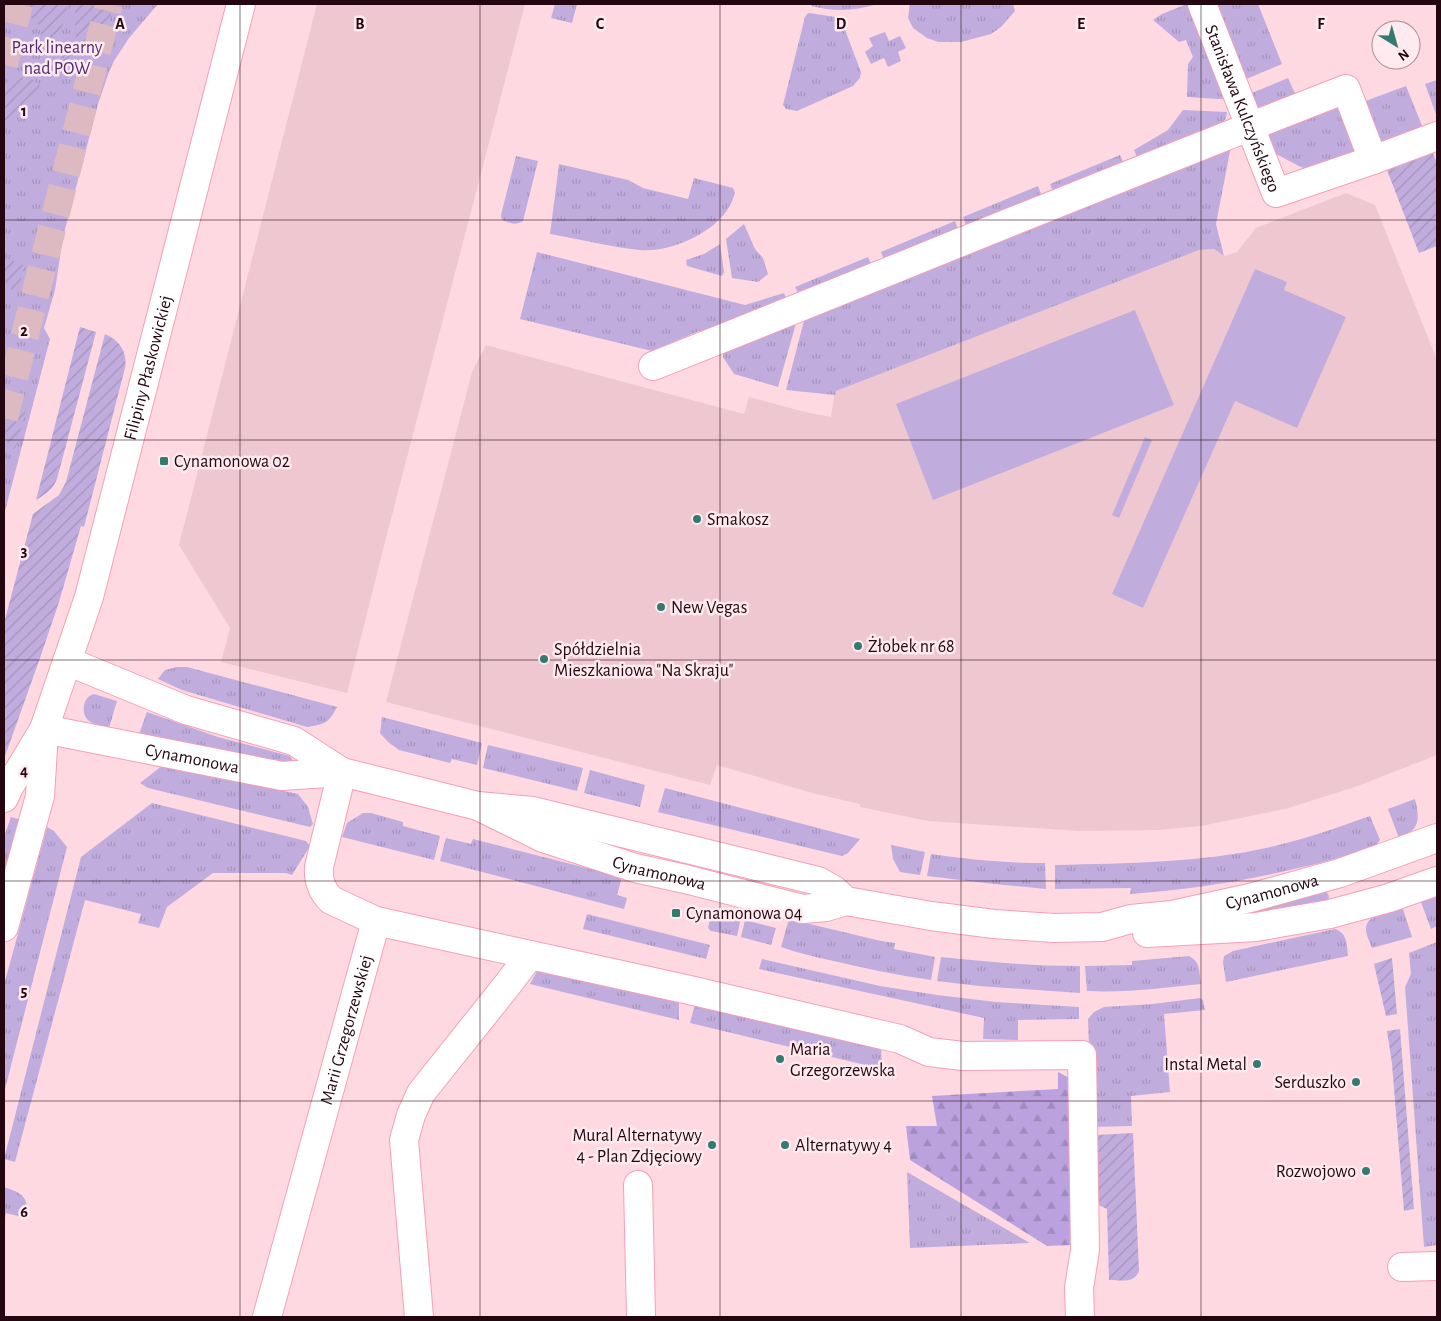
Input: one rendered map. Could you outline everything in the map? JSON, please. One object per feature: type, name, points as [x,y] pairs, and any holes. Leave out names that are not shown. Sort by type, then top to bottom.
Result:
[{"type":"street","name":"Filipiny Płaskowickiej","points":[[4,798],[44,729],[89,597],[241,4]]},
{"type":"street","name":"Stanisława Kulczyńskiego","points":[[1202,4],[1276,193],[1437,138]]},
{"type":"street","points":[[653,366],[1346,89],[1373,160]]},
{"type":"street","name":"Cynamonowa","points":[[67,661],[186,710],[294,741],[342,772]]},
{"type":"street","name":"Filipiny Płaskowickiej","points":[[4,927],[40,796],[44,729]]},
{"type":"street","name":"Cynamonowa","points":[[44,729],[282,776],[342,772],[478,806],[532,811],[818,881],[834,890],[846,901],[931,916],[994,924],[1054,928],[1102,927],[1131,919],[1172,915],[1250,898],[1340,873],[1437,838]]},
{"type":"street","points":[[342,772],[319,866],[319,882],[331,900],[376,922],[530,954],[900,1038],[929,1052],[963,1056],[1082,1055],[1085,1250],[1079,1288],[1080,1317]]},
{"type":"street","name":"Cynamonowa","points":[[1102,927],[1124,934],[1256,927],[1338,912],[1395,896],[1437,881]]},
{"type":"street","name":"Marii Grzegorzewskiej","points":[[267,1317],[376,922]]},
{"type":"street","points":[[419,1317],[404,1140],[411,1115],[421,1093],[530,954]]},
{"type":"street","points":[[638,1185],[641,1317]]},
{"type":"street","points":[[1402,1267],[1437,1266]]},
{"type":"shaded area","points":[[317,4],[525,4],[347,693],[221,662],[230,628],[179,545]]},
{"type":"shaded area","points":[[1346,193],[1375,205],[1437,360],[1437,755],[1355,787],[1285,809],[1201,826],[1158,830],[1079,831],[928,821],[860,807],[860,804],[812,793],[717,765],[710,785],[386,702],[472,372],[486,345],[744,414],[749,397],[831,417],[835,391],[1199,250],[1214,249],[1224,256],[1237,252],[1256,228]]},
{"type":"green space","name":"Park linearny nad POW","points":[[4,4],[158,4],[129,38],[114,61],[98,104],[63,237],[55,290],[44,328],[50,339],[4,515]]},
{"type":"green space","points":[[16,4],[68,4],[54,59],[43,51],[40,26]]},
{"type":"green space","points":[[77,4],[96,4],[110,10],[111,14],[107,31],[71,64],[67,65],[63,62],[66,48],[75,40],[77,29],[73,21]]},
{"type":"green space","points":[[555,4],[577,4],[572,23],[551,18]]},
{"type":"green space","points":[[810,4],[877,4],[844,10],[820,8]]},
{"type":"green space","points":[[910,4],[1013,4],[1015,11],[1001,27],[991,34],[961,42],[938,42],[927,38],[913,28],[908,18]]},
{"type":"green space","points":[[1187,4],[1194,4],[1234,100],[1187,97],[1188,64],[1193,57],[1186,40],[1179,42],[1153,20],[1162,14]]},
{"type":"green space","points":[[1208,4],[1258,4],[1282,64],[1239,82]]},
{"type":"green space","points":[[809,13],[836,17],[842,22],[861,72],[860,78],[853,86],[797,111],[786,109],[783,105],[805,17]]},
{"type":"green space","points":[[885,32],[889,41],[900,36],[906,48],[898,52],[901,61],[888,67],[884,58],[871,64],[865,52],[873,46],[869,38]]},
{"type":"green space","points":[[28,77],[44,89],[12,118],[4,120],[4,81]]},
{"type":"green space","points":[[1288,78],[1299,102],[1256,119],[1247,95]]},
{"type":"green space","points":[[1437,80],[1437,117],[1425,84]]},
{"type":"green space","points":[[1406,86],[1425,133],[1379,150],[1360,103]]},
{"type":"green space","points":[[1341,98],[1364,155],[1316,172],[1301,167],[1272,152],[1260,131]]},
{"type":"green space","points":[[1183,110],[1227,112],[1226,118],[1217,131],[1140,164],[1134,150],[1168,130]]},
{"type":"green space","points":[[1231,146],[1216,224],[1224,256],[1214,249],[1199,250],[836,391],[835,395],[786,390],[806,313]]},
{"type":"green space","points":[[1431,147],[1437,164],[1437,246],[1419,253],[1385,165]]},
{"type":"green space","points":[[1120,155],[1126,168],[1055,196],[1050,184]]},
{"type":"green space","points":[[516,156],[538,161],[523,221],[515,224],[502,220],[501,215]]},
{"type":"green space","points":[[559,164],[628,180],[643,188],[688,199],[694,178],[733,188],[735,193],[731,204],[713,225],[702,233],[677,245],[652,250],[618,247],[550,234]]},
{"type":"green space","points":[[1038,186],[1044,202],[968,231],[963,217]]},
{"type":"green space","points":[[955,221],[960,235],[886,265],[881,252]]},
{"type":"green space","points":[[744,224],[755,249],[763,258],[768,274],[758,282],[732,278],[726,239]]},
{"type":"green space","points":[[720,244],[724,272],[722,276],[687,266],[686,260],[704,254]]},
{"type":"green space","points":[[537,252],[745,305],[784,293],[788,303],[720,329],[699,331],[652,351],[520,319]]},
{"type":"green space","points":[[868,257],[873,268],[801,299],[795,287]]},
{"type":"green space","points":[[4,258],[24,266],[19,288],[13,291],[7,284],[4,272]]},
{"type":"green space","points":[[1255,269],[1287,282],[1284,290],[1346,317],[1297,428],[1235,401],[1143,608],[1112,594]]},
{"type":"green space","points":[[1135,310],[1174,405],[933,500],[896,404]]},
{"type":"green space","points":[[797,320],[778,387],[734,374],[723,357],[724,344]]},
{"type":"green space","points":[[80,327],[96,332],[57,479],[49,491],[36,500]]},
{"type":"green space","points":[[105,334],[118,343],[124,352],[125,368],[84,527],[81,526],[59,602],[4,759],[4,623],[33,514],[59,495],[66,482]]},
{"type":"green space","points":[[26,403],[27,406],[16,447],[13,449],[6,441],[5,421]]},
{"type":"green space","points":[[1145,437],[1152,440],[1119,518],[1112,515]]},
{"type":"green space","points":[[187,667],[337,707],[331,717],[325,722],[307,727],[182,690],[158,679],[165,670]]},
{"type":"green space","points":[[94,694],[117,701],[109,728],[91,722],[84,714],[87,698]]},
{"type":"green space","points":[[147,712],[218,737],[290,756],[292,763],[290,765],[139,734]]},
{"type":"green space","points":[[382,717],[482,743],[477,765],[452,759],[450,763],[399,750],[380,733]]},
{"type":"green space","points":[[488,745],[583,768],[577,791],[483,768]]},
{"type":"green space","points":[[163,765],[298,794],[308,807],[313,824],[310,827],[148,788],[140,783]]},
{"type":"green space","points":[[590,770],[645,785],[640,807],[584,793]]},
{"type":"green space","points":[[665,788],[860,839],[848,853],[842,856],[658,812]]},
{"type":"green space","points":[[1415,799],[1418,812],[1417,823],[1411,831],[1399,838],[1388,809]]},
{"type":"green space","points":[[152,803],[306,841],[310,846],[292,875],[286,873],[213,873],[167,907],[159,928],[138,923],[141,914],[85,900],[15,1162],[4,1159],[81,857]]},
{"type":"green space","points":[[363,813],[371,813],[403,822],[403,826],[440,836],[434,860],[342,837],[347,823]]},
{"type":"green space","points":[[1370,816],[1380,840],[1369,849],[1274,874],[1192,888],[1130,894],[1131,888],[1055,889],[1055,865],[1165,861],[1248,852],[1299,839]]},
{"type":"green space","points":[[11,817],[21,820],[4,883],[4,837]]},
{"type":"green space","points":[[47,827],[54,831],[67,847],[4,1093],[4,985]]},
{"type":"green space","points":[[446,838],[471,844],[473,839],[622,877],[617,895],[627,898],[624,909],[440,861]]},
{"type":"green space","points":[[891,845],[925,852],[920,875],[900,872],[893,859]]},
{"type":"green space","points":[[931,854],[988,861],[1045,863],[1046,889],[927,876]]},
{"type":"green space","points":[[1321,889],[1326,891],[1329,896],[1328,902],[1260,915],[1256,912],[1256,909]]},
{"type":"green space","points":[[1437,895],[1437,926],[1431,929],[1421,902]]},
{"type":"green space","points":[[1403,909],[1412,937],[1372,948],[1366,929],[1370,920],[1380,914]]},
{"type":"green space","points":[[712,911],[741,918],[737,936],[711,931],[708,928]]},
{"type":"green space","points":[[587,914],[710,945],[706,959],[583,929]]},
{"type":"green space","points":[[789,919],[895,943],[894,949],[935,957],[931,980],[854,966],[781,947]]},
{"type":"green space","points":[[745,920],[776,928],[771,945],[741,937]]},
{"type":"green space","points":[[1335,929],[1344,936],[1347,943],[1348,956],[1226,982],[1224,956],[1233,951]]},
{"type":"green space","points":[[1437,942],[1437,1245],[1424,1247],[1405,987],[1411,974],[1409,953]]},
{"type":"green space","points":[[1189,956],[1198,964],[1201,984],[1130,991],[1087,991],[1085,966],[1132,965],[1132,961]]},
{"type":"green space","points":[[941,957],[1010,963],[1080,966],[1080,993],[937,981]]},
{"type":"green space","points":[[1392,958],[1397,1014],[1386,1016],[1374,964]]},
{"type":"green space","points":[[762,959],[880,986],[937,995],[996,1002],[1079,1007],[1079,1019],[1018,1020],[1018,1040],[983,1039],[984,1018],[759,969]]},
{"type":"green space","points":[[537,971],[547,971],[679,1001],[679,1020],[530,984]]},
{"type":"green space","points":[[1200,998],[1203,1000],[1205,1010],[1164,1014],[1170,1092],[1131,1096],[1132,1126],[1092,1127],[1088,1019],[1094,1012],[1104,1007],[1153,1004]]},
{"type":"green space","points":[[695,1004],[881,1048],[882,1069],[690,1023]]},
{"type":"green space","points":[[1400,1029],[1414,1209],[1404,1211],[1392,1064],[1387,1031]]},
{"type":"green space","points":[[1058,1072],[1073,1080],[1071,1245],[1047,1246],[910,1160],[906,1126],[937,1126],[932,1096],[1058,1089]]},
{"type":"green space","points":[[1133,1133],[1139,1271],[1130,1280],[1109,1280],[1107,1209],[1092,1202],[1094,1137],[1097,1135]]},
{"type":"green space","points":[[907,1172],[1030,1243],[910,1248]]},
{"type":"green space","points":[[4,1187],[16,1191],[26,1201],[26,1218],[6,1213],[4,1223]]},
{"type":"tunnel","points":[[4,65],[19,4]]},
{"type":"tunnel","points":[[4,418],[109,4]]},
{"type":"place","name":"Cynamonowa 02","points":[[164,461]]},
{"type":"place","name":"Smakosz","points":[[697,519]]},
{"type":"place","name":"New Vegas","points":[[661,607]]},
{"type":"place","name":"Żłobek nr 68","points":[[858,646]]},
{"type":"place","name":"Spółdzielnia Mieszkaniowa \"Na Skraju\"","points":[[544,659]]},
{"type":"place","name":"Cynamonowa 04","points":[[676,913]]},
{"type":"place","name":"Maria Grzegorzewska","points":[[780,1059]]},
{"type":"place","name":"Instal Metal","points":[[1257,1064]]},
{"type":"place","name":"Serduszko","points":[[1356,1082]]},
{"type":"place","name":"Mural Alternatywy 4 - Plan Zdjęciowy","points":[[712,1145]]},
{"type":"place","name":"Alternatywy 4","points":[[785,1145]]},
{"type":"place","name":"Rozwojowo","points":[[1366,1171]]}]
